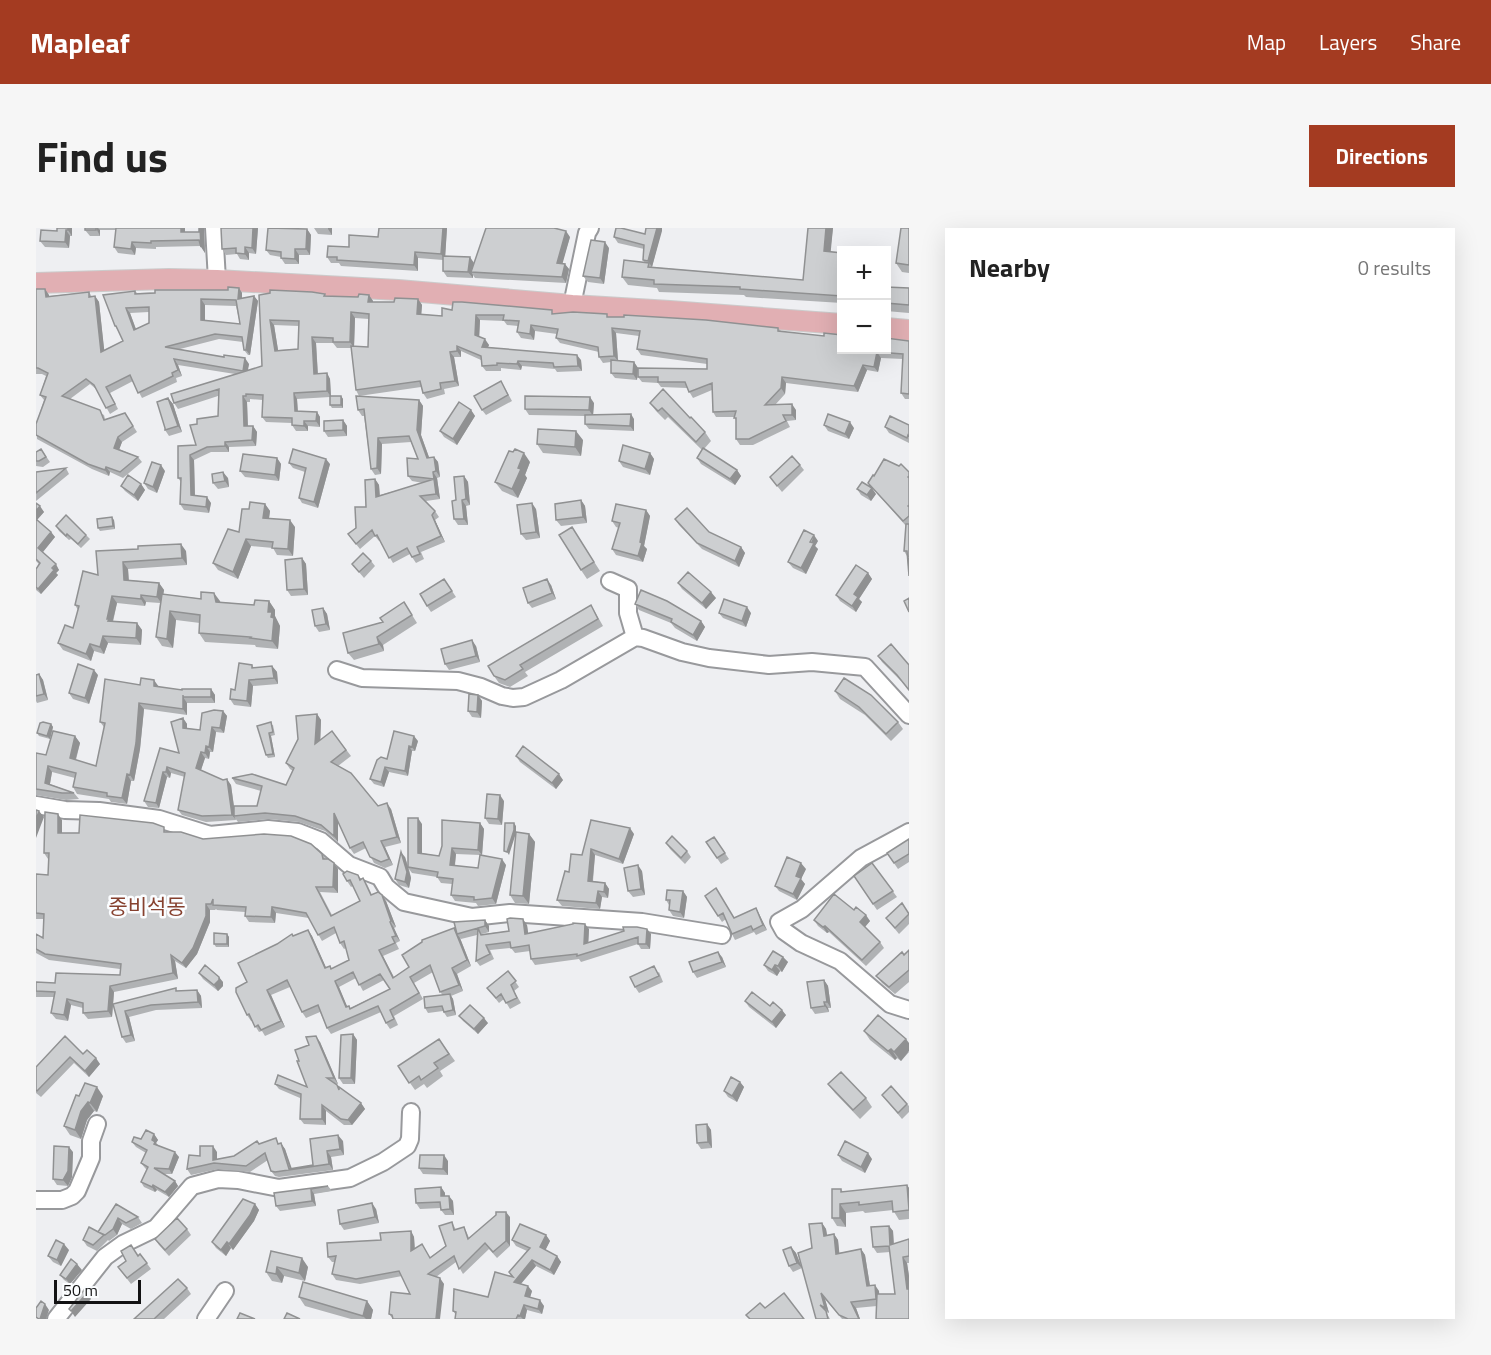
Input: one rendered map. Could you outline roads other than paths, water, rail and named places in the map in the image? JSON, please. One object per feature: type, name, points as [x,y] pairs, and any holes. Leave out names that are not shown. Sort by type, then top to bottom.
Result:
[{"type":"main road","points":[[36,283],[217,280],[670,310],[837,324]]},
{"type":"main road","points":[[891,328],[909,330]]},
{"type":"street","points":[[214,228],[217,280]]},
{"type":"street","points":[[572,305],[590,228]]},
{"type":"street","points":[[610,581],[628,589],[628,613],[635,637]]},
{"type":"street","points":[[337,670],[362,678],[458,681],[502,696],[524,697],[561,680],[635,637],[709,658],[770,665],[812,662],[865,667],[909,715]]},
{"type":"street","points":[[36,805],[159,819],[210,835],[268,829],[298,832],[321,841],[350,865],[380,878],[386,887],[404,902],[472,917],[510,914],[642,922],[722,935]]},
{"type":"street","points":[[909,832],[861,858],[802,909],[779,922],[784,931],[801,943],[840,961],[890,1004],[909,1010]]},
{"type":"street","points":[[56,1319],[105,1257],[123,1244],[156,1228],[192,1186],[218,1179],[238,1180],[279,1188],[350,1178],[384,1162],[407,1146],[410,1139],[411,1112]]},
{"type":"street","points":[[36,1200],[62,1200],[77,1191],[91,1158],[91,1141],[97,1124]]},
{"type":"street","points":[[206,1319],[225,1291]]},
{"type":"district","name":"중비석동","points":[[147,906]]}]
